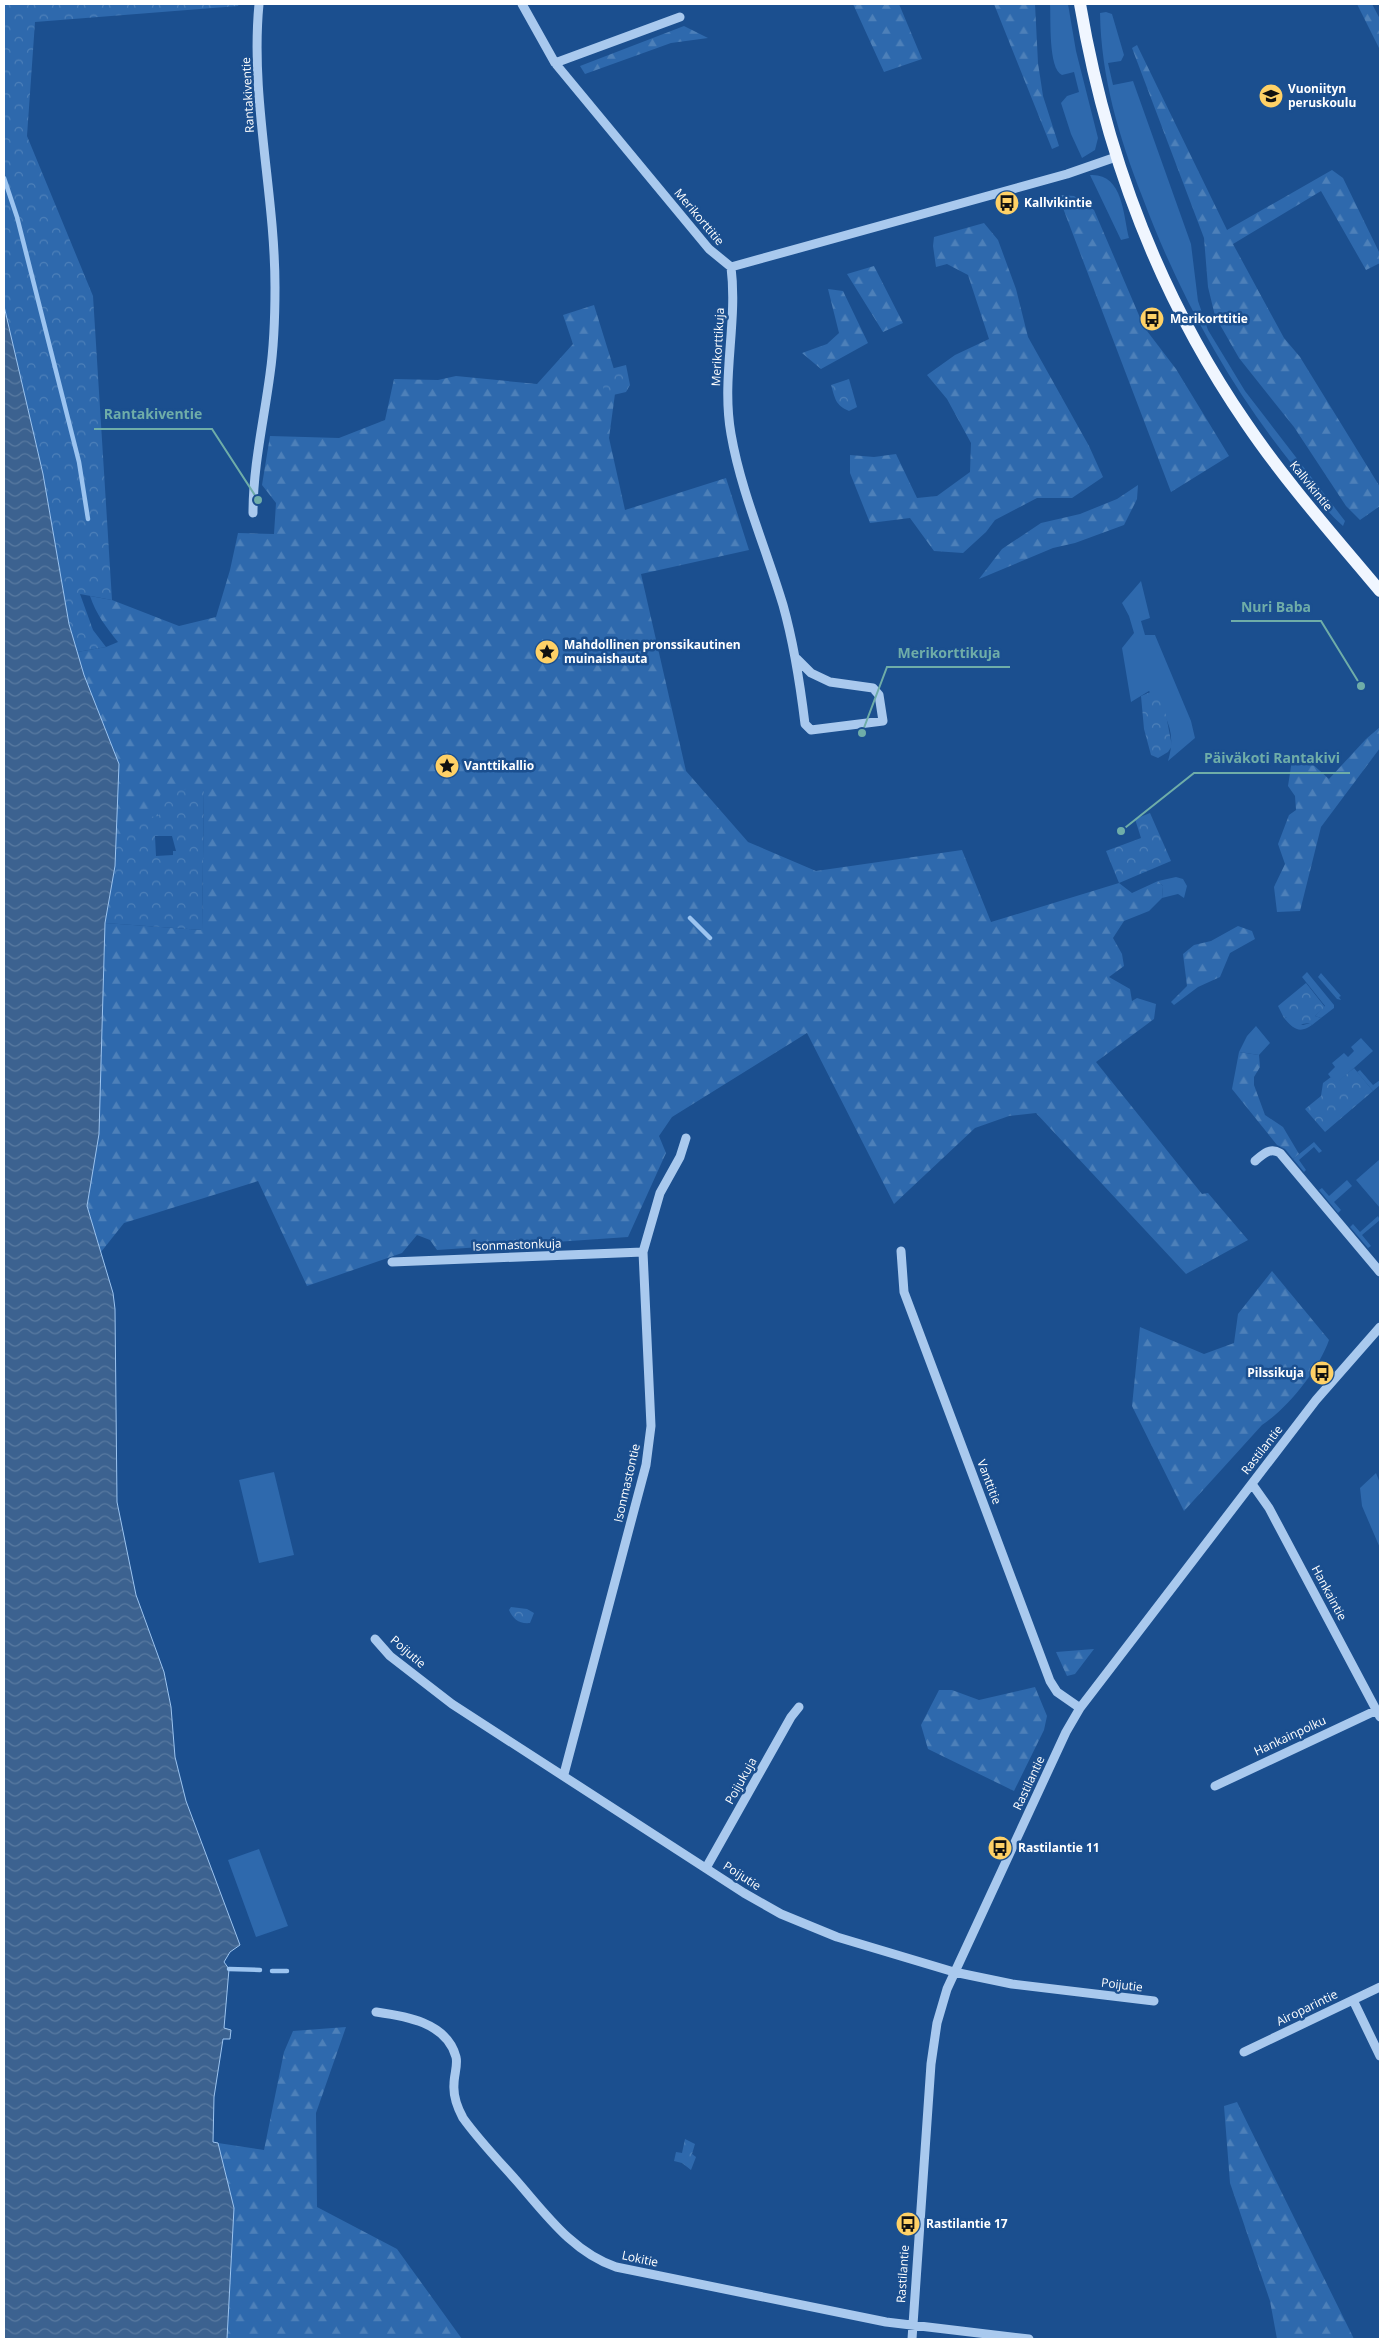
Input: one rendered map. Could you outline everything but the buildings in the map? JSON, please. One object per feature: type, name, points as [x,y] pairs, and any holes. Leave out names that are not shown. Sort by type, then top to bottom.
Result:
[{"type":"main road","name":"Kallvikintie","points":[[1080,4],[1102,109],[1116,157],[1140,227],[1166,288],[1218,381],[1280,470],[1380,592]]},
{"type":"street","name":"Rantakiventie","points":[[253,513],[253,487],[270,372],[275,290],[270,202],[258,64],[259,4]]},
{"type":"street","name":"Merikorttitie","points":[[522,4],[555,63],[709,249],[731,267]]},
{"type":"street","points":[[555,63],[680,17]]},
{"type":"street","points":[[731,267],[1067,174],[1116,157]]},
{"type":"street","name":"Merikorttikuja","points":[[731,267],[734,291],[727,390],[730,433],[797,659],[805,724],[811,730],[883,721],[879,694],[873,688],[830,682],[811,673],[797,659]]},
{"type":"street","name":"Isonmastontie","points":[[564,1774],[646,1465],[651,1419],[643,1252],[660,1193],[680,1156],[686,1138]]},
{"type":"street","points":[[1255,1161],[1267,1151],[1275,1151],[1280,1154],[1380,1272]]},
{"type":"street","name":"Vanttitie","points":[[901,1251],[906,1298],[1050,1681],[1057,1692],[1080,1708]]},
{"type":"street","name":"Isonmastonkuja","points":[[392,1262],[643,1252]]},
{"type":"street","name":"Rastilantie","points":[[912,2339],[930,2064],[937,2023],[954,1972],[1066,1732],[1080,1708],[1332,1380],[1380,1328]]},
{"type":"street","name":"Hankaintie","points":[[1252,1484],[1269,1508],[1379,1713]]},
{"type":"street","name":"Poijutie","points":[[375,1639],[390,1656],[452,1704],[564,1774],[744,1893],[806,1925],[837,1937],[954,1972],[1012,1984],[1154,2001]]},
{"type":"street","name":"Poijukuja","points":[[706,1868],[798,1707]]},
{"type":"street","name":"Hankainpolku","points":[[1215,1786],[1379,1713]]},
{"type":"street","name":"Airoparintie","points":[[1244,2052],[1380,1987]]},
{"type":"street","points":[[1354,2000],[1380,2056]]},
{"type":"street","name":"Lokitie","points":[[376,2012],[399,2015],[425,2023],[447,2041],[456,2056],[454,2094],[462,2118],[560,2231],[586,2253],[616,2267],[886,2322],[1029,2339]]},
{"type":"green space","points":[[4,4],[239,4],[238,6],[35,22],[27,136],[93,296],[112,600],[80,594],[93,630],[106,647],[77,652],[69,624],[43,474],[4,306]]},
{"type":"green space","points":[[853,4],[899,4],[922,59],[884,72]]},
{"type":"green space","points":[[994,4],[1035,4],[1038,63],[1043,96],[1059,146],[1052,149]]},
{"type":"green space","points":[[1050,4],[1068,4],[1076,51],[1098,138],[1095,150],[1082,158],[1071,134],[1061,103],[1067,96],[1079,92],[1074,72],[1062,75],[1054,63],[1051,42]]},
{"type":"green space","points":[[1357,4],[1372,4],[1380,19],[1380,50]]},
{"type":"green space","points":[[1100,13],[1112,14],[1124,55],[1121,61],[1108,63],[1113,85],[1133,81],[1191,244],[1198,301],[1208,330],[1245,391],[1345,521],[1343,526],[1318,498],[1248,405],[1189,304],[1172,269],[1156,233],[1126,152],[1113,106],[1101,37]]},
{"type":"green space","points":[[684,26],[708,38],[671,43],[585,74],[580,66]]},
{"type":"green space","points":[[1137,45],[1227,230],[1332,170],[1343,178],[1380,254],[1380,263],[1366,270],[1321,191],[1233,244],[1284,338],[1300,357],[1380,487],[1380,506],[1360,520],[1346,506],[1294,427],[1239,358],[1215,316],[1208,287],[1204,238],[1132,48]]},
{"type":"green space","points":[[1090,175],[1101,176],[1115,188],[1123,207],[1129,238],[1121,240]]},
{"type":"green space","points":[[1058,195],[1074,196],[1094,210],[1144,327],[1176,369],[1229,456],[1171,492]]},
{"type":"green space","points":[[984,223],[998,240],[1016,289],[1028,337],[1089,446],[1103,477],[1072,498],[1037,498],[995,520],[986,532],[963,553],[934,551],[910,518],[870,523],[850,473],[850,455],[874,457],[896,454],[917,498],[937,496],[970,472],[971,443],[947,399],[927,375],[955,355],[989,339],[968,275],[947,264],[936,267],[933,246],[934,237]]},
{"type":"green space","points":[[874,266],[903,323],[883,332],[847,274]]},
{"type":"green space","points":[[828,289],[843,291],[868,343],[821,369],[802,353],[827,344],[839,333]]},
{"type":"green space","points":[[594,305],[617,379],[609,438],[625,510],[726,478],[749,550],[641,574],[686,771],[748,842],[816,871],[962,850],[991,922],[1119,883],[1132,893],[1158,881],[1163,886],[1162,898],[1149,911],[1124,921],[1113,938],[1122,954],[1124,966],[1109,977],[1130,989],[1132,1001],[1137,998],[1156,1004],[1154,1019],[1096,1062],[1202,1194],[1208,1193],[1248,1240],[1186,1274],[1036,1113],[1009,1116],[975,1128],[894,1204],[807,1033],[672,1117],[659,1136],[666,1153],[628,1237],[437,1250],[430,1240],[417,1235],[402,1253],[307,1286],[258,1181],[124,1223],[101,1252],[87,1206],[99,1134],[105,923],[202,930],[204,788],[159,816],[137,834],[116,834],[84,675],[77,652],[106,647],[118,642],[95,609],[90,596],[112,600],[179,626],[216,617],[230,570],[238,533],[274,534],[276,503],[262,485],[270,436],[339,438],[385,420],[394,379],[438,380],[456,376],[537,384],[573,344],[563,315]]},
{"type":"green space","points":[[626,365],[630,385],[626,392],[609,396],[605,394],[599,372]]},
{"type":"green space","points":[[849,379],[857,407],[849,411],[838,404],[831,385]]},
{"type":"green space","points":[[1138,485],[1137,499],[1124,525],[1075,543],[1053,548],[979,579],[1002,549],[1041,523],[1080,514],[1117,499]]},
{"type":"green space","points":[[1141,581],[1150,618],[1141,621],[1145,635],[1155,635],[1191,721],[1195,738],[1168,761],[1171,741],[1165,716],[1149,691],[1131,702],[1122,648],[1134,633],[1129,616],[1122,603]]},
{"type":"green space","points":[[1155,690],[1166,715],[1172,746],[1168,752],[1158,758],[1151,755],[1144,729],[1141,696]]},
{"type":"green space","points":[[1380,727],[1380,748],[1321,827],[1300,911],[1277,912],[1274,887],[1285,864],[1278,844],[1289,815],[1296,810],[1295,796],[1288,786],[1292,760],[1300,753],[1329,779],[1366,739]]},
{"type":"green space","points":[[204,787],[202,930],[105,923],[115,866],[116,834],[137,834],[139,818],[159,816],[160,792]],"holes":[[[155,836],[172,836],[176,851],[173,851],[173,855],[156,856]]]},
{"type":"green space","points":[[1150,813],[1171,861],[1119,883],[1106,851],[1141,838],[1135,819]]},
{"type":"green space","points":[[1176,877],[1183,879],[1187,886],[1184,898],[1178,894],[1162,898],[1163,886],[1158,881]]},
{"type":"green space","points":[[1238,926],[1252,931],[1255,939],[1230,953],[1220,977],[1198,987],[1174,1005],[1171,1002],[1187,986],[1183,954],[1194,945],[1211,941]]},
{"type":"green space","points":[[1307,972],[1334,1005],[1334,1008],[1321,1018],[1315,1016],[1325,1006],[1302,977]]},
{"type":"green space","points":[[1321,973],[1341,996],[1339,997],[1341,1000],[1337,999],[1318,977]]},
{"type":"green space","points":[[1306,983],[1325,1007],[1315,1016],[1321,1018],[1312,1025],[1309,1023],[1296,1025],[1286,1017],[1284,1018],[1278,1006]]},
{"type":"green space","points":[[1286,1017],[1303,1025],[1310,1023],[1312,1025],[1300,1030],[1287,1022],[1284,1018]]},
{"type":"green space","points":[[1256,1026],[1270,1043],[1259,1055],[1239,1052],[1247,1036]]},
{"type":"green space","points":[[1361,1038],[1373,1051],[1336,1084],[1328,1074],[1335,1067],[1332,1063],[1344,1053],[1348,1057],[1354,1051],[1351,1047]]},
{"type":"green space","points":[[1239,1052],[1259,1055],[1260,1067],[1254,1077],[1254,1085],[1265,1115],[1283,1127],[1299,1154],[1293,1159],[1285,1149],[1277,1145],[1232,1089]]},
{"type":"green space","points":[[1354,1068],[1373,1091],[1325,1132],[1305,1109],[1321,1096],[1323,1083],[1331,1077],[1336,1083]]},
{"type":"green space","points":[[1360,1070],[1373,1085],[1380,1080],[1380,1085],[1373,1091],[1357,1072]]},
{"type":"green space","points":[[1314,1142],[1322,1151],[1319,1153],[1314,1147],[1299,1160],[1306,1170],[1304,1172],[1293,1159]]},
{"type":"green space","points":[[1380,1159],[1380,1208],[1356,1180]]},
{"type":"green space","points":[[1347,1180],[1352,1186],[1334,1202],[1341,1210],[1338,1213],[1319,1190],[1322,1188],[1329,1196]]},
{"type":"green space","points":[[1378,1216],[1380,1220],[1362,1235],[1371,1246],[1368,1248],[1350,1227],[1353,1224],[1360,1232]]},
{"type":"green space","points":[[1272,1271],[1329,1340],[1318,1363],[1302,1387],[1282,1409],[1262,1425],[1184,1511],[1132,1406],[1140,1327],[1204,1354],[1234,1343],[1238,1314]]},
{"type":"green space","points":[[274,1472],[294,1555],[259,1563],[239,1480]]},
{"type":"green space","points":[[1376,1473],[1380,1483],[1380,1548],[1362,1506],[1360,1488]]},
{"type":"green space","points":[[511,1607],[527,1609],[534,1613],[530,1623],[520,1622],[512,1616],[509,1610]]},
{"type":"green space","points":[[1094,1649],[1075,1674],[1067,1676],[1056,1652]]},
{"type":"green space","points":[[1035,1687],[1047,1716],[1044,1730],[1014,1791],[928,1749],[921,1725],[939,1690],[952,1690],[979,1700]]},
{"type":"green space","points":[[259,1849],[288,1926],[256,1937],[228,1860]]},
{"type":"green space","points":[[346,2027],[316,2113],[317,2207],[397,2249],[462,2339],[227,2339],[234,2208],[218,2143],[264,2150],[284,2052],[293,2031]]},
{"type":"green space","points":[[1237,2102],[1354,2339],[1277,2339],[1270,2301],[1230,2183],[1224,2106]]},
{"type":"green space","points":[[685,2139],[695,2144],[692,2154],[696,2157],[691,2170],[682,2163],[674,2161],[676,2152],[682,2153]]},
{"type":"water","points":[[4,306],[43,474],[69,624],[84,675],[119,764],[115,866],[105,923],[99,1134],[87,1206],[113,1293],[115,1309],[117,1502],[136,1595],[164,1672],[171,1707],[175,1757],[186,1801],[240,1945],[230,1952],[224,1962],[229,1969],[224,2028],[231,2030],[230,2039],[223,2039],[214,2097],[213,2142],[218,2143],[234,2208],[227,2339],[4,2339]]},
{"type":"waterway","points":[[4,178],[17,217],[79,462],[88,519]]},
{"type":"waterway","points":[[690,918],[710,938]]},
{"type":"waterway","points":[[229,1969],[260,1970]]},
{"type":"waterway","points":[[272,1971],[287,1971]]},
{"type":"place","name":"Vuoniityn peruskoulu","points":[[1271,96]]},
{"type":"place","name":"Kallvikintie","points":[[1007,203]]},
{"type":"place","name":"Merikorttitie","points":[[1152,319]]},
{"type":"place","name":"Rantakiventie","points":[[258,500]]},
{"type":"place","name":"Mahdollinen pronssikautinen muinaishauta","points":[[547,652]]},
{"type":"place","name":"Nuri Baba","points":[[1361,686]]},
{"type":"place","name":"Merikorttikuja","points":[[862,733]]},
{"type":"place","name":"Vanttikallio","points":[[447,766]]},
{"type":"place","name":"Päiväkoti Rantakivi","points":[[1121,831]]},
{"type":"place","name":"Pilssikuja","points":[[1322,1373]]},
{"type":"place","name":"Rastilantie 11","points":[[1000,1848]]},
{"type":"place","name":"Rastilantie 17","points":[[908,2224]]}]
